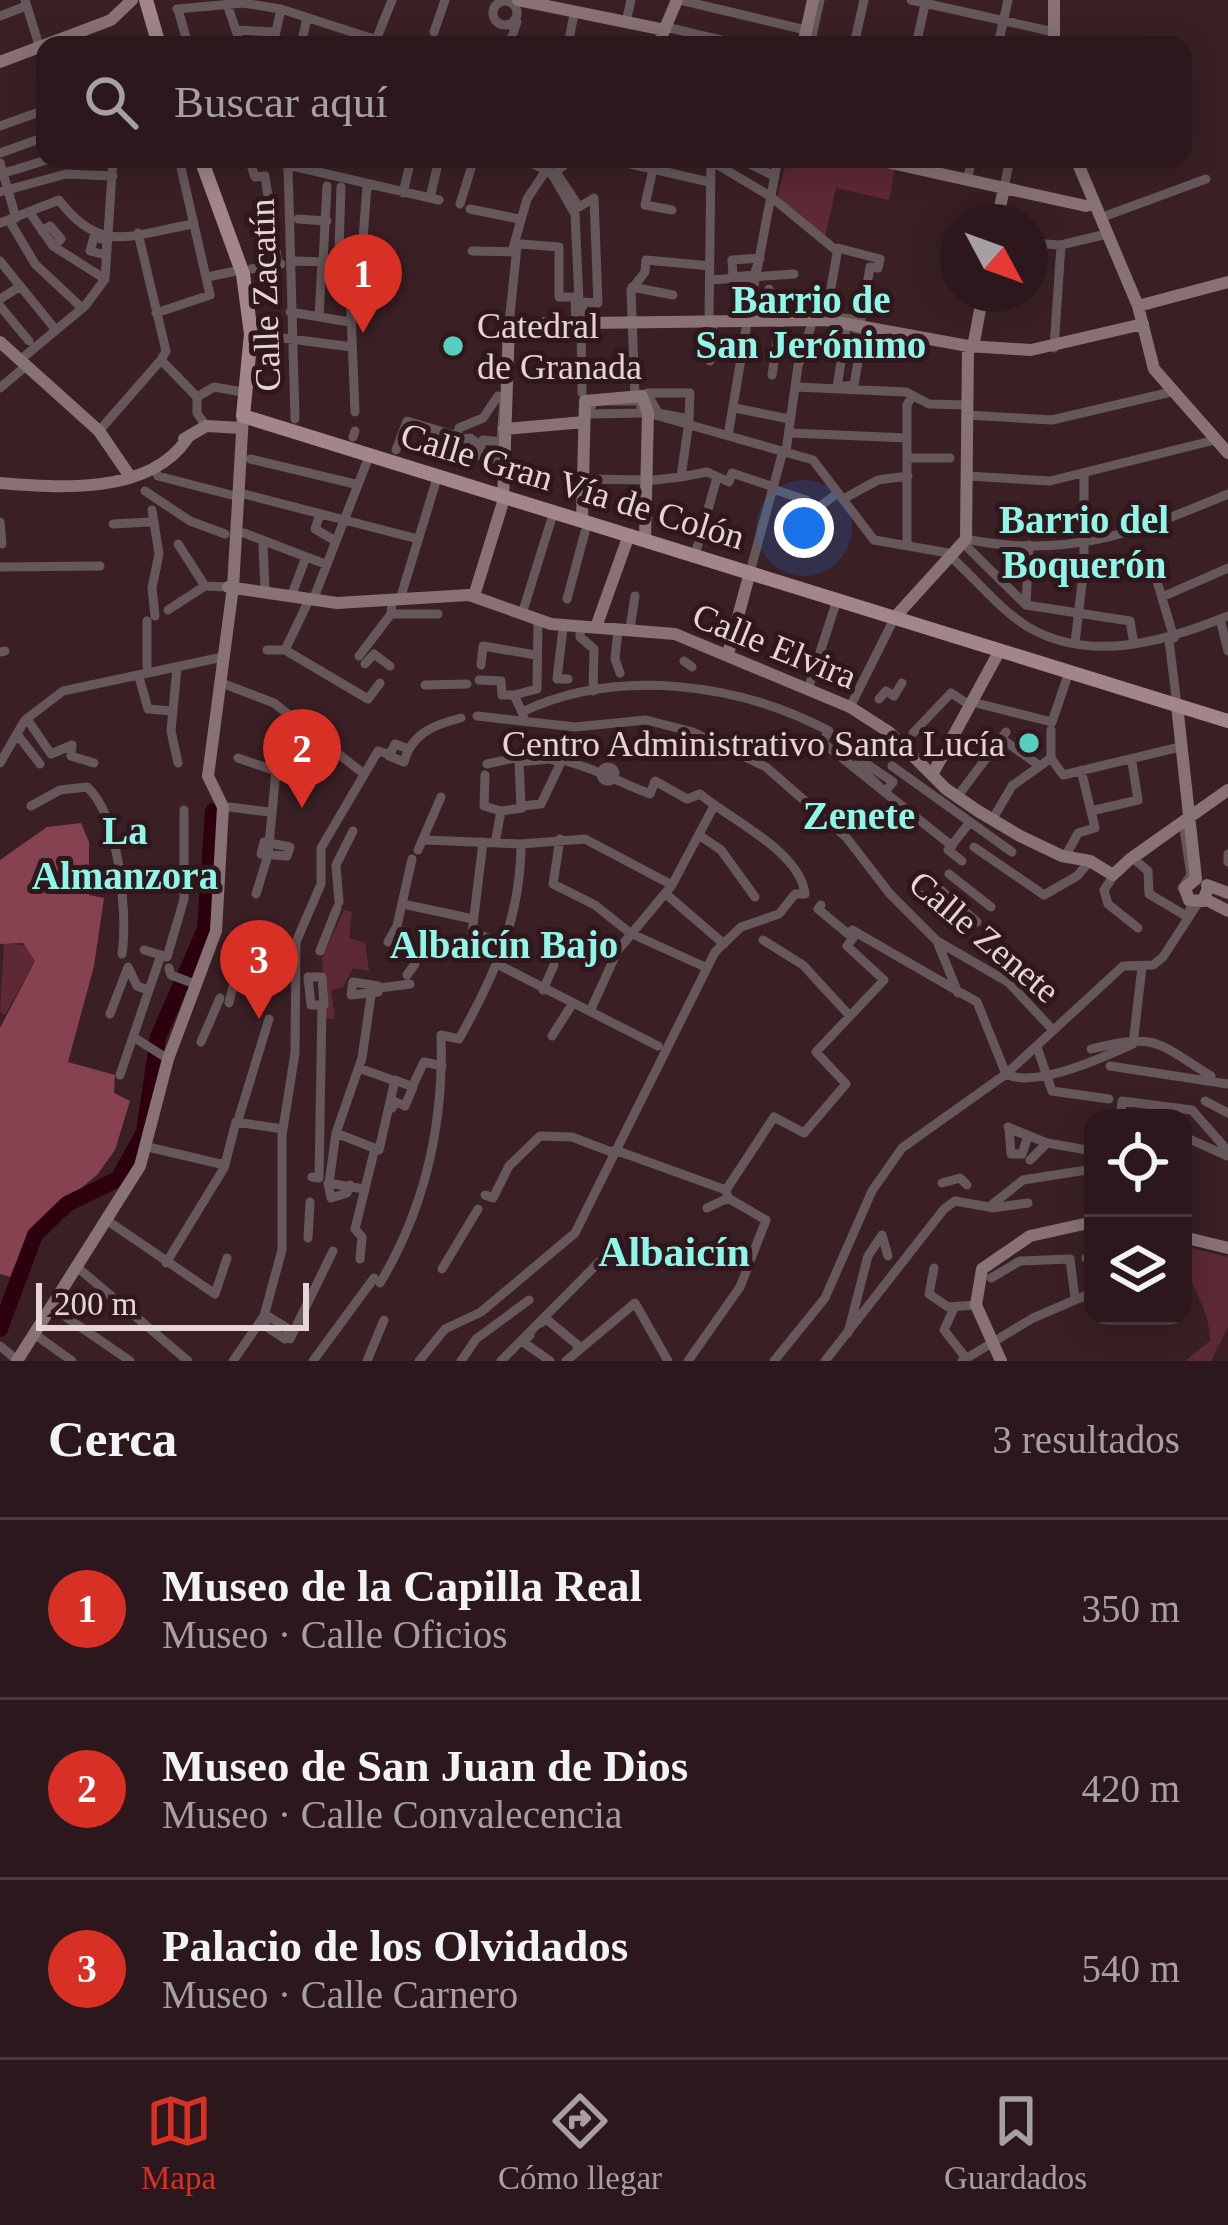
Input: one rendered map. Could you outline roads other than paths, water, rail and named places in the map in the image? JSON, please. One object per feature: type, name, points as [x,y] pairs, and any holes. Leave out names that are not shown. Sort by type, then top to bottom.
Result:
[{"type":"main road","points":[[67,36],[118,16],[132,0]]},
{"type":"main road","points":[[146,0],[156,36]]},
{"type":"main road","points":[[520,0],[667,29]]},
{"type":"main road","points":[[663,36],[678,0]]},
{"type":"main road","points":[[806,36],[816,0]]},
{"type":"main road","points":[[1054,0],[1054,36]]},
{"type":"main road","points":[[0,62],[36,48]]},
{"type":"main road","points":[[17,1360],[107,1221],[148,1147],[160,1056],[219,918],[226,807],[209,784],[210,755],[246,453],[243,422],[250,330],[243,274],[204,168]]},
{"type":"main road","points":[[918,168],[1086,206],[1094,202]]},
{"type":"main road","points":[[1080,168],[1138,306],[1154,369],[1228,453]]},
{"type":"main road","points":[[1001,204],[1004,188]]},
{"type":"main road","points":[[1138,306],[1228,282]]},
{"type":"main road","points":[[895,617],[959,548],[967,476],[970,346],[978,312]]},
{"type":"main road","points":[[474,596],[502,495],[509,324],[848,321],[970,346],[1054,348],[1143,324]]},
{"type":"main road","points":[[1,345],[141,471]]},
{"type":"main road","points":[[583,526],[585,396],[639,396],[646,413],[637,537],[596,627]]},
{"type":"main road","points":[[0,484],[74,488],[141,471],[206,426],[243,422]]},
{"type":"main road","name":"Calle Gran Vía de Colón","points":[[243,422],[370,454],[554,511],[583,526],[637,537],[1228,721]]},
{"type":"main road","points":[[504,429],[584,422]]},
{"type":"main road","points":[[728,654],[750,572]]},
{"type":"main road","points":[[218,682],[230,587]]},
{"type":"main road","name":"Calle Elvira","points":[[230,587],[311,600],[474,596],[563,626],[675,634],[850,707],[890,731],[951,793],[992,820],[1113,875],[1186,820]]},
{"type":"main road","points":[[932,775],[1000,650]]},
{"type":"main road","points":[[1177,705],[1186,820],[1201,896],[1228,904]]},
{"type":"main road","points":[[1186,820],[1228,790]]},
{"type":"main road","points":[[1001,1361],[976,1305],[976,1281],[997,1254],[1047,1229],[1084,1223]]},
{"type":"main road","points":[[1192,1240],[1228,1248]]},
{"type":"street","points":[[302,0],[302,36]]},
{"type":"street","points":[[372,36],[392,0]]},
{"type":"street","points":[[434,32],[445,0]]},
{"type":"street","points":[[511,36],[520,0]]},
{"type":"street","points":[[626,22],[631,0]]},
{"type":"street","points":[[678,0],[806,30]]},
{"type":"street","points":[[808,36],[816,0]]},
{"type":"street","points":[[861,36],[867,0]]},
{"type":"street","points":[[911,0],[1048,36]]},
{"type":"street","points":[[1000,36],[1008,0]]},
{"type":"street","points":[[186,36],[178,9],[243,1],[358,36]]},
{"type":"street","points":[[918,36],[926,2]]},
{"type":"street","points":[[0,16],[25,3],[36,36]]},
{"type":"street","points":[[227,4],[238,36]]},
{"type":"street","points":[[275,36],[281,9]]},
{"type":"street","points":[[667,29],[700,36]]},
{"type":"street","points":[[236,30],[276,32]]},
{"type":"street","points":[[345,36],[347,31]]},
{"type":"street","points":[[0,126],[36,113]]},
{"type":"street","points":[[0,153],[36,140]]},
{"type":"street","points":[[36,162],[2,168],[8,220],[47,277],[82,308]]},
{"type":"street","points":[[0,388],[24,363],[32,344],[82,308],[105,279],[113,168]]},
{"type":"street","points":[[156,313],[209,295],[181,168]]},
{"type":"street","points":[[252,168],[255,177],[265,176],[274,237],[289,262]]},
{"type":"street","name":"Calle Zacatín","points":[[285,168],[292,219],[289,262],[295,418]]},
{"type":"street","points":[[295,168],[328,180],[434,199],[439,168]]},
{"type":"street","points":[[405,194],[409,168]]},
{"type":"street","points":[[472,168],[465,206],[519,219]]},
{"type":"street","points":[[543,168],[579,207],[594,198],[598,303],[583,302],[580,324]]},
{"type":"street","points":[[516,250],[530,200],[563,168]]},
{"type":"street","points":[[649,168],[709,182]]},
{"type":"street","points":[[710,168],[710,361]]},
{"type":"street","points":[[724,168],[770,196],[837,251],[880,259],[878,268],[870,267],[861,320],[826,316],[837,251]]},
{"type":"street","points":[[758,168],[774,176]]},
{"type":"street","points":[[728,436],[776,168]]},
{"type":"street","points":[[967,180],[970,168]]},
{"type":"street","points":[[1004,188],[1008,168]]},
{"type":"street","points":[[653,169],[645,206],[672,210]]},
{"type":"street","points":[[3,190],[66,174],[113,176]]},
{"type":"street","points":[[509,324],[519,219],[543,175],[553,179],[575,214],[585,396]]},
{"type":"street","points":[[1100,218],[1206,179]]},
{"type":"street","points":[[328,180],[322,262],[335,280],[350,322],[354,424]]},
{"type":"street","points":[[342,183],[339,222],[346,264]]},
{"type":"street","points":[[319,317],[346,264],[367,188]]},
{"type":"street","points":[[8,220],[59,200],[81,229],[108,239],[194,224]]},
{"type":"street","points":[[30,213],[53,246],[105,279]]},
{"type":"street","points":[[292,219],[339,222]]},
{"type":"street","points":[[99,431],[166,351],[138,233]]},
{"type":"street","points":[[1048,244],[1107,234]]},
{"type":"street","points":[[274,237],[289,236]]},
{"type":"street","points":[[0,246],[16,238]]},
{"type":"street","points":[[472,251],[516,250],[521,244],[559,247],[559,297],[574,297],[580,324]]},
{"type":"street","points":[[1054,348],[1061,245]]},
{"type":"street","points":[[639,396],[632,287],[646,260],[710,266]]},
{"type":"street","points":[[0,261],[55,329]]},
{"type":"street","points":[[251,269],[289,262],[346,264]]},
{"type":"street","points":[[207,277],[236,272]]},
{"type":"street","points":[[710,280],[794,274]]},
{"type":"street","points":[[20,286],[0,302],[32,344]]},
{"type":"street","points":[[632,287],[673,295]]},
{"type":"street","points":[[769,289],[777,320],[772,375]]},
{"type":"street","points":[[290,312],[350,322]]},
{"type":"street","points":[[750,572],[785,451],[794,387],[813,320]]},
{"type":"street","points":[[840,387],[849,324]]},
{"type":"street","points":[[260,335],[352,347]]},
{"type":"street","points":[[159,362],[197,397],[197,413],[206,426]]},
{"type":"street","points":[[796,387],[913,396],[929,404],[1052,420],[1172,392]]},
{"type":"street","points":[[197,397],[214,388],[237,391]]},
{"type":"street","points":[[681,477],[688,420],[689,393],[646,392],[658,413],[688,420],[813,460],[874,540],[959,548],[981,542],[1085,542],[1129,536],[1228,494]]},
{"type":"street","points":[[480,446],[470,438],[456,440],[458,428],[486,415],[498,396],[505,400],[501,442],[483,440],[478,455],[503,460]]},
{"type":"street","points":[[907,545],[907,438],[913,396]]},
{"type":"street","points":[[646,413],[639,400],[593,401],[589,411],[688,420]]},
{"type":"street","points":[[735,408],[789,419]]},
{"type":"street","points":[[396,450],[407,421],[457,436]]},
{"type":"street","points":[[791,433],[907,438]]},
{"type":"street","points":[[967,476],[1050,481],[1215,440]]},
{"type":"street","points":[[246,453],[355,484]]},
{"type":"street","points":[[285,650],[311,600],[370,454]]},
{"type":"street","points":[[908,458],[950,458]]},
{"type":"street","points":[[141,471],[418,538]]},
{"type":"street","points":[[587,479],[649,480],[707,472],[729,482],[732,473],[806,500],[815,510],[878,480],[908,476]]},
{"type":"street","points":[[390,666],[374,654],[364,657],[394,604],[438,475]]},
{"type":"street","points":[[1075,643],[1084,566],[1084,475]]},
{"type":"street","points":[[695,555],[716,480]]},
{"type":"street","points":[[146,491],[190,521],[225,534]]},
{"type":"street","points":[[522,614],[554,511]]},
{"type":"street","points":[[113,524],[151,516],[159,554],[147,666]]},
{"type":"street","points":[[319,518],[315,529],[334,540]]},
{"type":"street","points":[[0,522],[2,544]]},
{"type":"street","points":[[567,599],[583,526]]},
{"type":"street","points":[[244,533],[325,564]]},
{"type":"street","points":[[264,543],[268,591]]},
{"type":"street","points":[[178,544],[205,586]]},
{"type":"street","points":[[1024,624],[1029,605],[1029,545]]},
{"type":"street","points":[[959,548],[978,556],[1029,605],[1130,621],[1133,639]]},
{"type":"street","points":[[959,548],[1024,624],[1075,643],[1171,639],[1224,617],[1228,651]]},
{"type":"street","points":[[292,594],[307,557]]},
{"type":"street","points":[[0,567],[100,566]]},
{"type":"street","points":[[1084,566],[1156,578],[1171,639],[1177,705]]},
{"type":"street","points":[[1162,597],[1228,568]]},
{"type":"street","points":[[168,610],[205,586],[230,587]]},
{"type":"street","points":[[620,673],[614,659],[635,596]]},
{"type":"street","points":[[809,686],[837,599]]},
{"type":"street","points":[[394,604],[438,614]]},
{"type":"street","points":[[850,707],[895,617]]},
{"type":"street","points":[[425,685],[501,681],[502,695],[537,688],[538,622]]},
{"type":"street","points":[[134,632],[150,623]]},
{"type":"street","points":[[562,628],[556,671],[557,679],[568,679]]},
{"type":"street","points":[[580,629],[580,638],[594,649],[593,692]]},
{"type":"street","points":[[481,665],[483,646],[536,655]]},
{"type":"street","points":[[267,650],[285,650],[368,699],[380,683]]},
{"type":"street","points":[[0,763],[26,720],[63,691],[218,658]]},
{"type":"street","points":[[177,668],[172,711],[178,763]]},
{"type":"street","name":"Calle Elvira","points":[[759,682],[763,670]]},
{"type":"street","points":[[913,733],[950,693],[970,703],[1052,722],[1069,672]]},
{"type":"street","points":[[139,676],[148,709],[172,711]]},
{"type":"street","points":[[218,682],[274,703],[364,774]]},
{"type":"street","points":[[879,699],[886,691],[894,696],[902,683]]},
{"type":"street","points":[[406,748],[416,736],[466,717],[523,715],[552,699],[593,692],[676,686],[772,704],[829,731],[822,742],[962,861]]},
{"type":"street","points":[[514,695],[523,715]]},
{"type":"street","name":"Calle Zenete","points":[[523,715],[582,726],[646,719],[716,741],[766,767],[812,805],[937,941],[1008,982],[1052,1029]]},
{"type":"street","points":[[924,846],[938,803],[1018,717]]},
{"type":"street","points":[[29,722],[43,760]]},
{"type":"street","points":[[1051,730],[1051,758],[1063,775],[1180,746]]},
{"type":"street","points":[[1005,734],[1037,764]]},
{"type":"street","points":[[20,738],[43,760]]},
{"type":"street","points":[[43,760],[72,745],[71,755],[94,763]]},
{"type":"street","points":[[566,747],[486,769],[483,803],[497,810],[542,807],[563,760],[650,794],[655,781],[689,796],[700,794],[788,857],[803,880],[805,894]]},
{"type":"street","points":[[233,1361],[264,1316],[278,1266],[285,1182],[283,1130],[296,1053],[296,942],[320,884],[321,848],[378,752],[388,754]]},
{"type":"street","points":[[238,758],[275,771],[256,894]]},
{"type":"street","points":[[992,820],[1012,786],[1051,758]]},
{"type":"street","points":[[882,791],[857,765],[861,760],[894,772],[938,803],[974,818],[1012,852]]},
{"type":"street","points":[[561,762],[541,805],[521,806],[521,796],[519,763],[561,762]]},
{"type":"street","points":[[1091,811],[1138,800],[1132,763]]},
{"type":"street","points":[[1065,857],[1078,833],[1096,828],[1081,770]]},
{"type":"street","points":[[882,791],[894,772]]},
{"type":"street","points":[[598,793],[606,775]]},
{"type":"street","points":[[37,784],[45,795]]},
{"type":"street","points":[[31,806],[59,790],[87,787],[106,808],[125,907],[122,954]]},
{"type":"street","points":[[59,790],[62,807]]},
{"type":"street","points":[[388,942],[415,854],[429,840],[441,797]]},
{"type":"street","points":[[499,965],[588,1014],[630,933],[669,889],[714,806]]},
{"type":"street","points":[[226,807],[269,812]]},
{"type":"street","points":[[166,987],[184,898],[184,810]]},
{"type":"street","points":[[497,810],[472,933],[506,944]]},
{"type":"street","points":[[950,848],[974,818]]},
{"type":"street","points":[[1186,820],[1191,867],[1182,888],[1191,905],[1188,917],[1149,894],[1148,872],[1134,859],[1186,820]]},
{"type":"street","points":[[320,951],[338,905],[336,866],[353,831]]},
{"type":"street","points":[[699,835],[721,850],[755,897]]},
{"type":"street","points":[[429,840],[521,844],[560,839],[599,845],[669,889],[720,946]]},
{"type":"street","points":[[560,839],[553,884],[590,902],[630,933],[705,967]]},
{"type":"street","points":[[313,1361],[377,1281],[430,1166],[443,1032],[459,1039],[499,965],[521,844]]},
{"type":"street","points":[[974,847],[1044,895],[1077,876],[1090,861]]},
{"type":"street","points":[[266,848],[287,852]]},
{"type":"street","points":[[949,874],[991,908]]},
{"type":"street","points":[[1112,878],[1104,890],[1108,904],[1138,928]]},
{"type":"street","points":[[937,887],[977,922]]},
{"type":"street","points":[[419,1361],[445,1329],[468,1319],[575,1233],[705,967],[741,927],[779,914],[795,894],[805,894],[859,936],[977,1002],[1006,1074],[1020,1081],[1097,1061],[1135,1039]]},
{"type":"street","points":[[921,895],[964,934]]},
{"type":"street","points":[[774,1361],[825,1298],[889,1163],[1006,1074],[1123,966],[1142,967],[1169,952],[1201,896]]},
{"type":"street","points":[[403,904],[473,919]]},
{"type":"street","points":[[707,1208],[727,1194],[774,1117],[804,1133],[844,1085],[816,1052],[835,1034],[845,1011],[884,980],[847,946],[853,938],[818,909],[820,905]]},
{"type":"street","points":[[201,1042],[225,1000],[245,937]]},
{"type":"street","points":[[763,940],[803,965],[845,1011]]},
{"type":"street","points":[[937,941],[958,993]]},
{"type":"street","points":[[144,950],[193,984]]},
{"type":"street","points":[[364,1189],[350,1185],[332,1200],[328,1183],[336,1133],[359,1068],[374,991],[409,980],[415,964]]},
{"type":"street","points":[[543,990],[554,965]]},
{"type":"street","points":[[120,1076],[148,990],[169,966]]},
{"type":"street","points":[[110,1013],[128,967],[136,986],[148,990]]},
{"type":"street","points":[[1135,1039],[1137,981],[1142,967]]},
{"type":"street","points":[[311,1178],[319,1178],[322,1005]]},
{"type":"street","points":[[552,1036],[571,1006]]},
{"type":"street","points":[[591,1009],[658,1046]]},
{"type":"street","points":[[166,1263],[224,1165],[269,1019]]},
{"type":"street","points":[[134,1038],[160,1056]]},
{"type":"street","points":[[1090,1049],[1135,1039],[1177,1053],[1211,1076],[1208,1081]]},
{"type":"street","points":[[1037,1047],[1052,1091],[1109,1099]]},
{"type":"street","points":[[360,1259],[355,1229],[392,1108],[396,1102],[405,1106],[424,1063],[442,1066]]},
{"type":"street","points":[[1110,1066],[1172,1075],[1172,1080],[1228,1084]]},
{"type":"street","points":[[359,1068],[412,1087]]},
{"type":"street","points":[[392,1108],[395,1081]]},
{"type":"street","points":[[1205,1101],[1228,1112]]},
{"type":"street","points":[[1121,1106],[1192,1110],[1228,1154]]},
{"type":"street","points":[[237,1121],[283,1130]]},
{"type":"street","points":[[1008,1127],[1037,1140]]},
{"type":"street","points":[[336,1133],[377,1149]]},
{"type":"street","points":[[485,1195],[493,1198],[509,1166],[540,1136],[572,1137],[727,1194],[766,1220],[740,1287],[688,1361]]},
{"type":"street","points":[[1014,1139],[1084,1149]]},
{"type":"street","points":[[1030,1160],[1037,1140]]},
{"type":"street","points":[[1192,1140],[1228,1154]]},
{"type":"street","points":[[148,1147],[224,1165]]},
{"type":"street","points":[[989,1207],[1023,1180],[1084,1170]]},
{"type":"street","points":[[942,1183],[960,1178],[967,1185]]},
{"type":"street","points":[[825,1361],[929,1225],[956,1201],[989,1207],[1028,1203]]},
{"type":"street","points":[[308,1238],[310,1202]]},
{"type":"street","points":[[442,1269],[478,1209]]},
{"type":"street","points":[[107,1221],[215,1294],[226,1258]]},
{"type":"street","points":[[848,1333],[868,1256],[882,1235],[888,1256]]},
{"type":"street","points":[[290,1339],[333,1251]]},
{"type":"street","points":[[501,1361],[580,1275],[608,1252]]},
{"type":"street","points":[[991,1278],[1020,1262],[1070,1259],[1075,1298]]},
{"type":"street","points":[[77,1267],[188,1361]]},
{"type":"street","points":[[934,1268],[928,1294],[954,1308],[976,1305]]},
{"type":"street","points":[[954,1308],[944,1330],[964,1359],[1084,1296]]},
{"type":"street","points":[[564,1361],[635,1303],[668,1361]]},
{"type":"street","points":[[464,1361],[476,1340],[526,1305],[534,1325]]},
{"type":"street","points":[[50,1306],[130,1361]]},
{"type":"street","points":[[550,1361],[523,1342],[545,1318],[580,1346],[564,1361]]},
{"type":"street","points":[[468,1319],[476,1340]]},
{"type":"street","points":[[366,1360],[384,1320]]},
{"type":"street","points":[[33,1333],[72,1361]]},
{"type":"street","points":[[2,1348],[17,1360]]},
{"type":"street","points":[[464,1361],[470,1356],[476,1361]]},
{"type":"waterway","points":[[0,1329],[35,1235],[67,1204],[118,1179],[144,1132],[158,1037],[205,929],[213,811]]},
{"type":"place","name":"Museo de la Capilla Real","points":[[363,333]]},
{"type":"place","name":"Catedral de Granada","points":[[453,346]]},
{"type":"place","name":"Centro Administrativo Santa Lucía","points":[[1029,743]]},
{"type":"place","name":"Museo de San Juan de Dios","points":[[302,808]]},
{"type":"place","name":"Palacio de los Olvidados","points":[[259,1019]]},
{"type":"district","name":"Barrio de San Jerónimo","points":[[811,322]]},
{"type":"district","name":"Barrio del Boquerón","points":[[1084,542]]},
{"type":"district","name":"Zenete","points":[[859,815]]},
{"type":"district","name":"La Almanzora","points":[[125,852]]},
{"type":"district","name":"Albaicín Bajo","points":[[504,944]]},
{"type":"district","name":"Albaicín","points":[[674,1251]]}]
